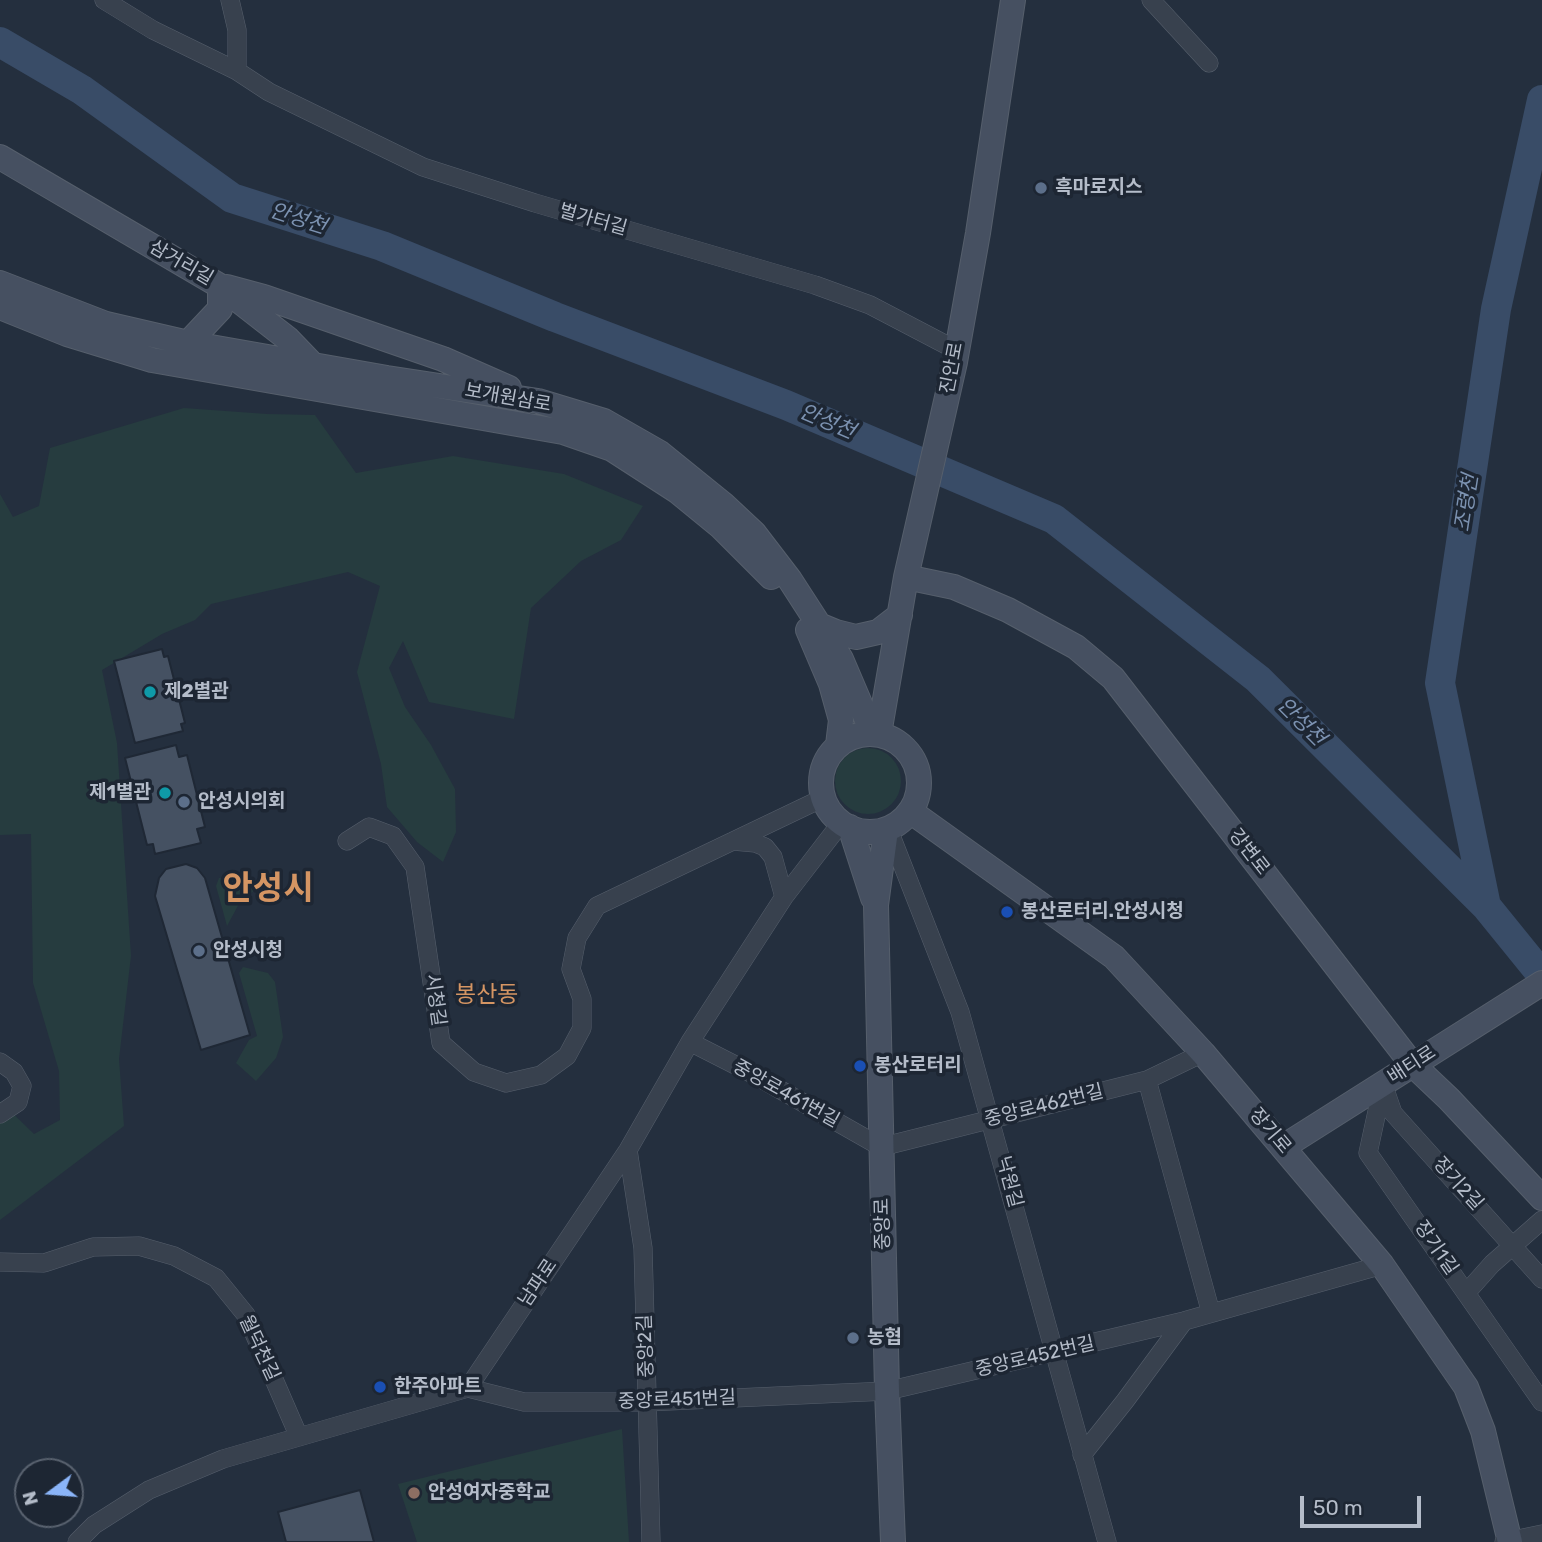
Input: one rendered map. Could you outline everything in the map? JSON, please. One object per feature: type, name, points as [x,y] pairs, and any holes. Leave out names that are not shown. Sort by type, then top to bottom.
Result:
[{"type":"main road","name":"진안로","points":[[876,734],[978,233],[1013,0]]},
{"type":"main road","name":"삼거리길","points":[[0,157],[220,286],[288,339],[344,395]]},
{"type":"main road","name":"보개원삼로","points":[[0,283],[106,324],[188,343],[538,401],[604,421],[660,453],[723,504],[761,542],[790,580],[841,659],[876,734]]},
{"type":"main road","points":[[188,343],[220,309],[220,286],[264,296],[443,359],[538,401]]},
{"type":"main road","name":"보개원삼로","points":[[0,307],[67,334],[152,360],[563,432],[612,449],[677,491],[721,527],[770,575],[811,635],[831,684],[841,720],[838,745]]},
{"type":"main road","name":"강변로","points":[[906,577],[954,587],[1008,610],[1076,647],[1113,678],[1449,1099],[1542,1198]]},
{"type":"main road","points":[[819,625],[856,637],[878,632],[900,615]]},
{"type":"main road","points":[[862,733],[876,734],[895,740],[908,751],[916,766],[919,781],[917,797],[900,822],[887,829],[870,832],[845,825],[830,812],[823,798],[820,781],[824,764],[832,750],[846,739],[862,733]]},
{"type":"main road","name":"장기로","points":[[910,811],[1114,957],[1203,1053],[1382,1265],[1466,1387],[1483,1431],[1508,1542]]},
{"type":"main road","name":"중앙로","points":[[845,825],[876,905]]},
{"type":"main road","name":"중앙로","points":[[887,829],[876,905],[893,1542]]},
{"type":"main road","name":"배티로","points":[[1283,1147],[1542,983]]},
{"type":"street","name":"벌가터길","points":[[104,0],[153,30],[237,71],[269,92],[423,167],[535,203],[816,285],[870,305],[955,356]]},
{"type":"street","points":[[230,0],[237,30],[237,71]]},
{"type":"street","points":[[1151,0],[1209,63]]},
{"type":"street","name":"시청길","points":[[347,841],[369,827],[393,836],[415,867],[441,1042],[474,1072],[506,1083],[541,1075],[567,1056],[582,1028],[582,999],[571,969],[578,938],[597,906],[823,798]]},
{"type":"street","name":"남파로","points":[[468,1388],[628,1150],[690,1042],[784,897],[845,825]]},
{"type":"street","name":"낙원길","points":[[887,829],[960,1012],[1107,1542]]},
{"type":"street","points":[[733,841],[765,847],[773,857],[784,897]]},
{"type":"street","name":"중앙로461번길","points":[[690,1042],[750,1072],[881,1147]]},
{"type":"street","name":"중앙로462번길","points":[[881,1147],[1147,1080],[1203,1053]]},
{"type":"street","points":[[0,1062],[14,1072],[22,1086],[18,1102],[0,1114]]},
{"type":"street","points":[[1147,1080],[1211,1313]]},
{"type":"street","name":"장기2길","points":[[1383,1084],[1393,1113],[1542,1279]]},
{"type":"street","name":"장기1길","points":[[1383,1084],[1368,1153],[1542,1402]]},
{"type":"street","name":"중앙2길","points":[[628,1150],[643,1248],[651,1542]]},
{"type":"street","points":[[1467,1292],[1492,1264],[1542,1220]]},
{"type":"street","name":"월덕천길","points":[[0,1262],[44,1263],[93,1247],[139,1246],[174,1256],[216,1278],[246,1315],[299,1437]]},
{"type":"street","name":"중앙로452번길","points":[[887,1391],[1184,1321],[1382,1265]]},
{"type":"street","points":[[1082,1455],[1184,1321]]},
{"type":"street","points":[[77,1542],[94,1525],[149,1490],[223,1459],[468,1388]]},
{"type":"street","name":"중앙로451번길","points":[[468,1388],[524,1402],[647,1402],[887,1391]]},
{"type":"street","points":[[1508,1542],[1542,1534]]},
{"type":"green space","points":[[184,408],[315,415],[356,473],[453,456],[564,474],[643,506],[621,540],[581,561],[531,608],[514,719],[429,702],[403,641],[389,668],[405,707],[431,745],[455,789],[456,832],[443,862],[417,842],[387,807],[381,764],[357,672],[380,586],[348,572],[211,604],[195,620],[162,634],[102,670],[117,743],[131,956],[119,1059],[124,1126],[0,1220],[0,1101],[34,1134],[60,1120],[59,1071],[33,983],[31,834],[0,835],[0,494],[13,517],[39,506],[50,448]]},
{"type":"green space","points":[[868,748],[891,758],[901,781],[891,804],[868,814],[845,804],[835,781],[845,758]]},
{"type":"green space","points":[[219,878],[253,878],[256,889],[240,902],[227,926],[216,886]]},
{"type":"green space","points":[[243,967],[268,973],[275,982],[283,1037],[276,1058],[256,1081],[236,1063],[249,1040],[257,1036],[239,973]]},
{"type":"green space","points":[[622,1429],[629,1542],[417,1542],[398,1484]]},
{"type":"building","name":"제2별관","points":[[162,649],[164,657],[168,656],[185,723],[181,724],[183,731],[135,743],[114,661]]},
{"type":"building","name":"제1별관","points":[[176,745],[179,757],[187,755],[205,827],[197,829],[201,843],[155,854],[153,844],[147,845],[125,758]]},
{"type":"building","name":"안성시청","points":[[186,864],[197,868],[205,878],[250,1035],[201,1050],[155,896],[159,878],[166,869]]},
{"type":"building","points":[[360,1490],[374,1542],[286,1542],[278,1512]]},
{"type":"waterway","name":"안성천","points":[[0,42],[82,90],[232,198],[382,246],[555,317],[786,405],[1054,519],[1258,679],[1486,906],[1542,975]]},
{"type":"waterway","name":"조령천","points":[[1486,906],[1440,683],[1496,309],[1542,100]]},
{"type":"place","name":"흑마로지스","points":[[1041,188]]},
{"type":"place","name":"제2별관","points":[[150,692]]},
{"type":"place","name":"제1별관","points":[[165,793]]},
{"type":"place","name":"안성시의회","points":[[184,802]]},
{"type":"place","name":"봉산로터리.안성시청","points":[[1007,912]]},
{"type":"place","name":"안성시청","points":[[199,951]]},
{"type":"place","name":"봉산로터리","points":[[860,1066]]},
{"type":"place","name":"농협","points":[[853,1338]]},
{"type":"place","name":"한주아파트","points":[[380,1387]]},
{"type":"place","name":"안성여자중학교","points":[[414,1493]]},
{"type":"district","name":"안성시","points":[[268,889]]},
{"type":"district","name":"봉산동","points":[[487,995]]}]
